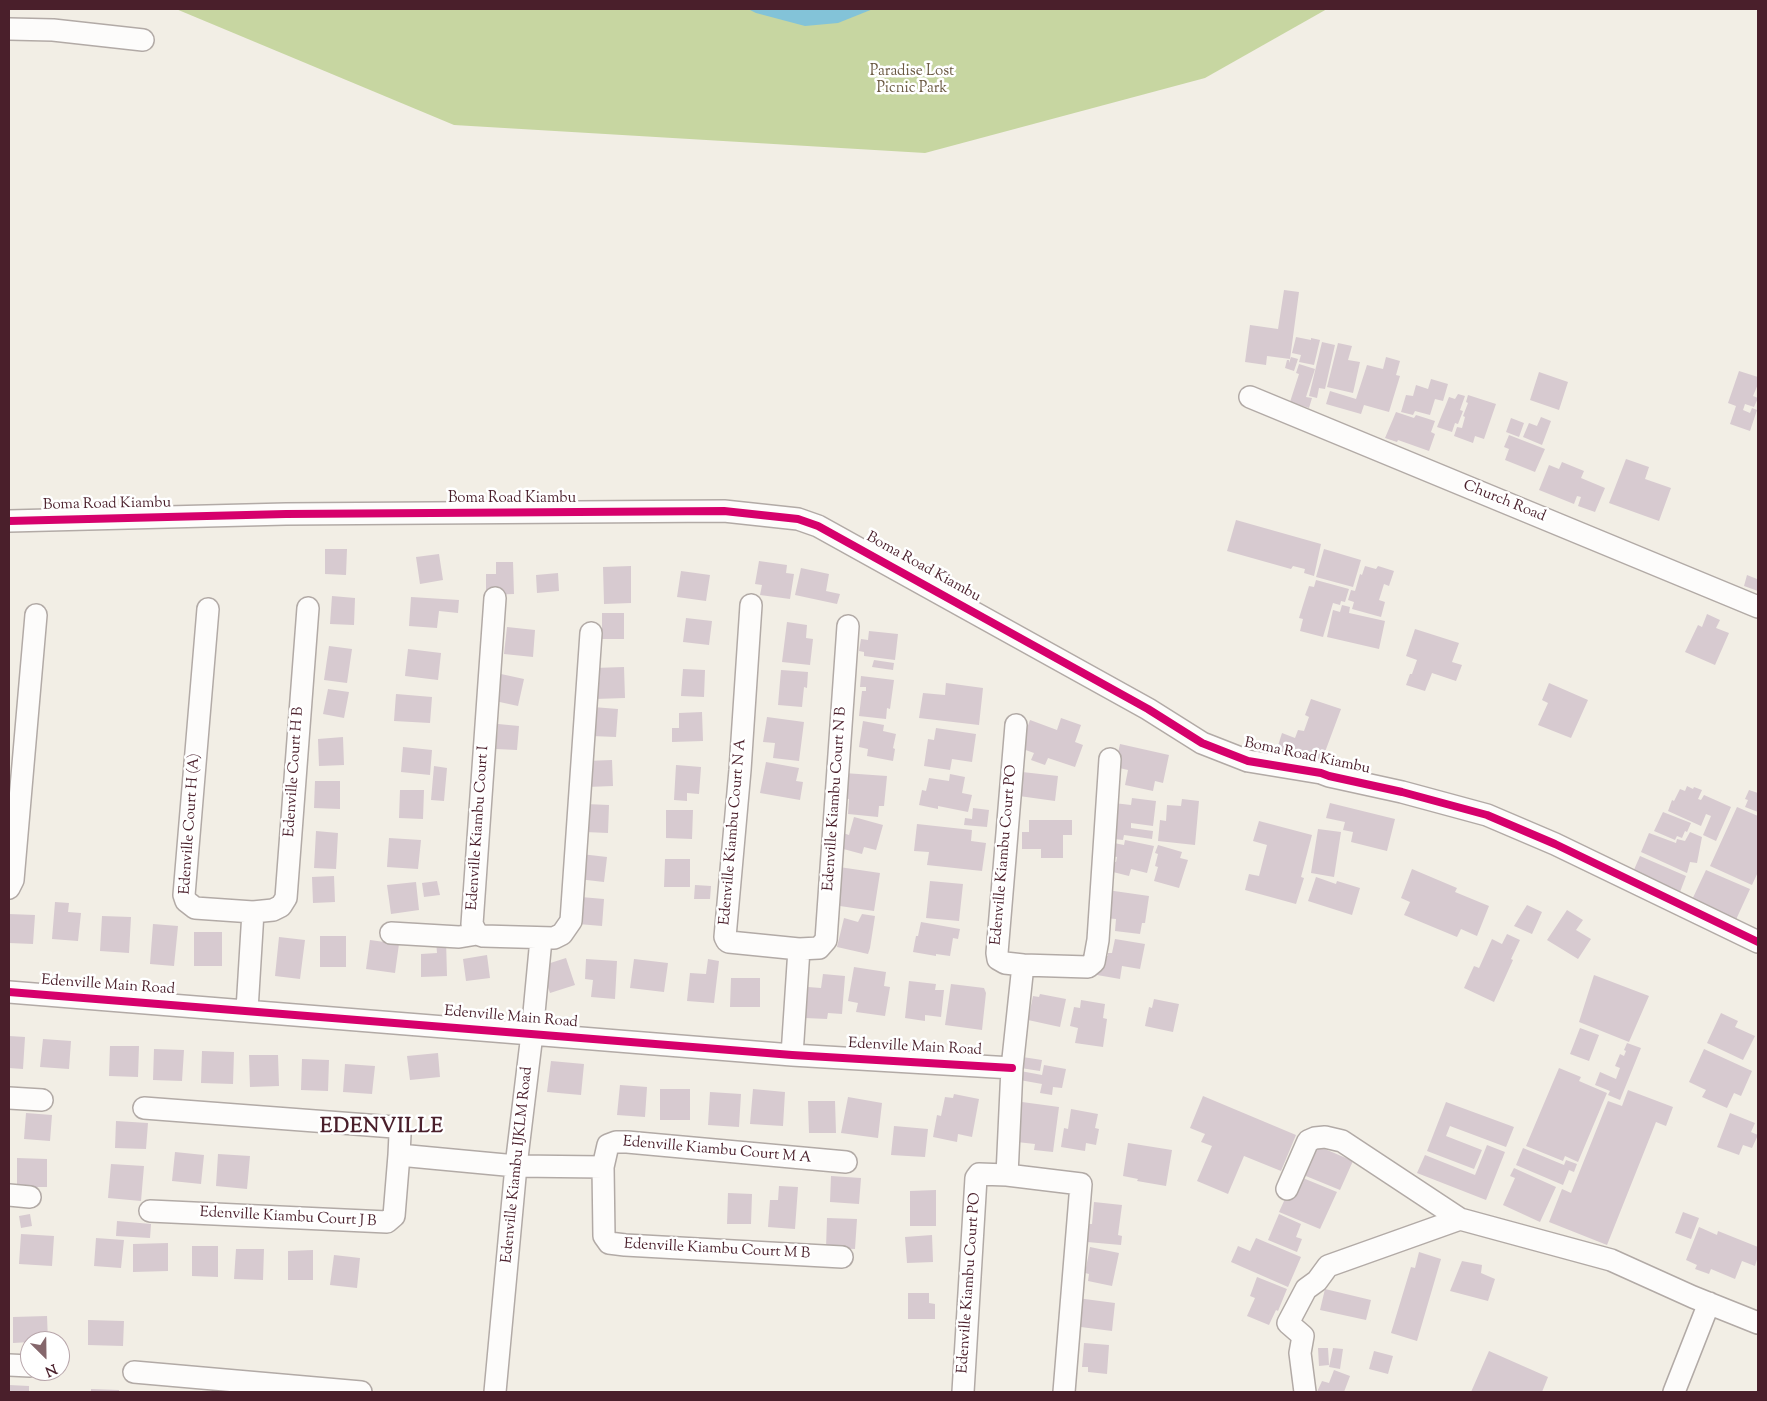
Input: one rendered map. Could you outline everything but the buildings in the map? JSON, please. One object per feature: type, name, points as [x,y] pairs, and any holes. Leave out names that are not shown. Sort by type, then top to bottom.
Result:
[{"type":"street","points":[[9,29],[53,30],[143,40]]},
{"type":"street","name":"Church Road","points":[[1250,397],[1758,606]]},
{"type":"street","name":"Boma Road Kiambu","points":[[9,521],[276,514],[724,511],[798,518],[827,530],[1148,709],[1202,743],[1248,761],[1321,773],[1402,792],[1487,816],[1555,844],[1758,942]]},
{"type":"street","name":"Edenville Kiambu Court I","points":[[477,934],[472,924],[495,598]]},
{"type":"street","name":"Edenville Kiambu Court N A","points":[[751,605],[740,770],[725,937],[729,942],[799,949]]},
{"type":"street","name":"Edenville Court H B","points":[[253,912],[273,910],[281,906],[286,898],[308,608]]},
{"type":"street","name":"Edenville Court H (A)","points":[[208,609],[184,895],[190,906],[195,908],[253,912]]},
{"type":"street","points":[[9,888],[13,880],[36,614]]},
{"type":"street","name":"Edenville Kiambu Court N B","points":[[799,949],[819,948],[826,940],[848,626]]},
{"type":"street","points":[[390,933],[459,937],[477,934],[489,937],[541,939],[554,938],[562,934],[571,921],[591,633]]},
{"type":"street","name":"Edenville Kiambu Court PO","points":[[1016,725],[997,953],[998,959],[1005,963],[1088,967],[1094,962],[1098,940],[1110,759]]},
{"type":"street","points":[[247,1010],[253,912]]},
{"type":"street","name":"Edenville Kiambu IJKLM Road","points":[[495,1392],[516,1166],[541,939]]},
{"type":"street","points":[[792,1055],[799,949]]},
{"type":"street","points":[[1023,965],[1012,1068],[1007,1175],[1081,1184],[1064,1392]]},
{"type":"street","name":"Edenville Main Road","points":[[9,992],[792,1055],[1012,1068]]},
{"type":"street","points":[[9,1098],[42,1100]]},
{"type":"street","name":"Edenville Kiambu Court J B","points":[[144,1108],[394,1127],[397,1128],[400,1134],[394,1216],[387,1222],[150,1211]]},
{"type":"street","points":[[1288,1189],[1308,1142],[1315,1138],[1325,1137],[1342,1141],[1460,1219],[1612,1260],[1758,1323]]},
{"type":"street","name":"Edenville Kiambu Court M A","points":[[603,1167],[608,1146],[616,1142],[846,1162]]},
{"type":"street","points":[[399,1155],[516,1166],[603,1167]]},
{"type":"street","name":"Edenville Kiambu Court M B","points":[[603,1167],[604,1236],[610,1243],[634,1246],[842,1257]]},
{"type":"street","name":"Edenville Kiambu Court PO","points":[[963,1392],[976,1178],[979,1174],[1007,1175]]},
{"type":"street","points":[[1305,1392],[1300,1353],[1303,1336],[1288,1322],[1306,1289],[1317,1281],[1328,1266],[1460,1219]]},
{"type":"street","points":[[1674,1392],[1709,1303]]},
{"type":"street","points":[[134,1372],[361,1392]]},
{"type":"green space","name":"Paradise Lost Picnic Park","points":[[176,9],[1327,9],[1205,78],[925,153],[454,125]]},
{"type":"water","points":[[748,9],[873,9],[838,23],[805,26],[756,13]]},
{"type":"cycle path","points":[[9,521],[286,514],[724,511],[798,519],[818,526],[1148,709],[1202,743],[1248,761],[1321,773],[1487,815],[1555,844],[1758,942]]},
{"type":"cycle path","points":[[9,992],[792,1055],[1012,1068]]},
{"type":"district","name":"EDENVILLE","points":[[382,1129]]}]
